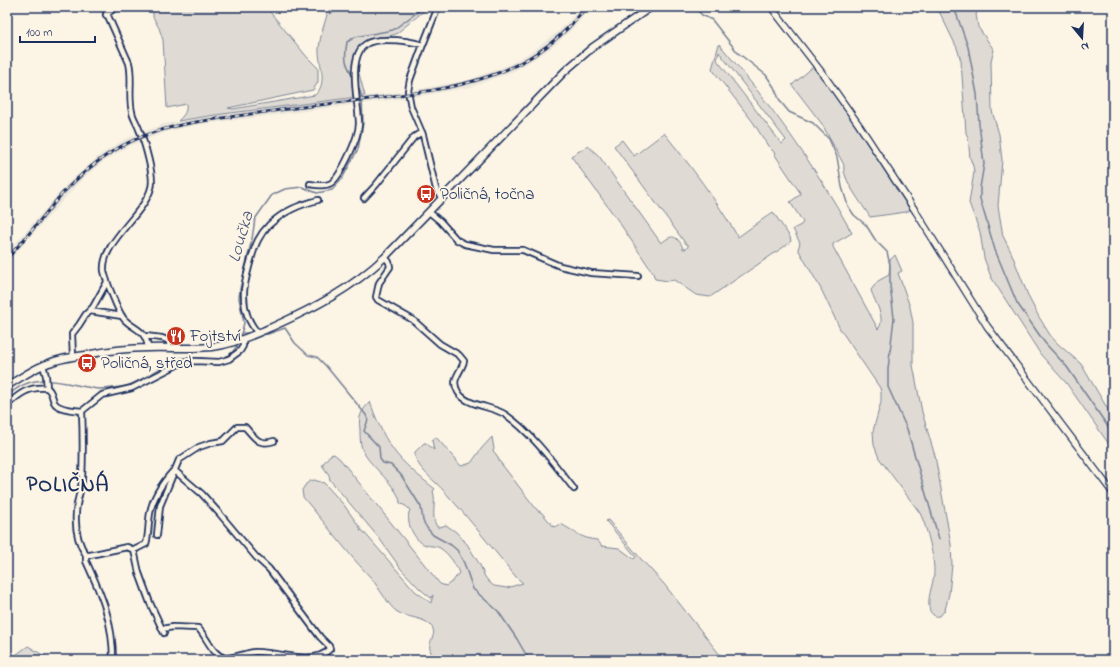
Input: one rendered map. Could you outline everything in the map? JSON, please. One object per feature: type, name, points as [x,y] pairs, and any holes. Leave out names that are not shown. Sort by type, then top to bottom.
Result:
[{"type":"main road","points":[[7,386],[43,365],[73,357],[112,350],[212,347],[230,344],[258,333],[336,295],[362,277],[385,257],[565,71],[593,48],[651,7]]},
{"type":"street","points":[[104,7],[106,16],[129,63],[131,72],[132,111],[144,142],[152,180],[151,188],[143,204],[107,254],[104,271],[107,282],[122,316],[145,336],[148,348]]},
{"type":"street","points":[[106,16],[116,7]]},
{"type":"street","points":[[438,7],[410,80],[408,91],[411,107],[422,132],[436,189],[442,199]]},
{"type":"street","points":[[771,7],[826,78],[859,125],[916,212],[987,326],[1113,492]]},
{"type":"street","points":[[310,184],[325,186],[334,182],[343,168],[355,140],[359,124],[355,71],[358,55],[362,47],[368,43],[378,40],[404,40],[423,44]]},
{"type":"street","points":[[364,198],[414,138],[422,132]]},
{"type":"street","points":[[258,333],[249,320],[244,296],[248,274],[258,240],[269,226],[281,215],[293,207],[318,200]]},
{"type":"street","points":[[429,212],[440,221],[457,240],[465,244],[494,250],[523,250],[560,266],[591,273],[638,276]]},
{"type":"street","points":[[385,257],[389,262],[390,267],[379,283],[376,297],[378,300],[413,320],[440,344],[460,355],[464,361],[454,383],[460,395],[468,401],[503,413],[517,423],[549,457],[574,489]]},
{"type":"street","points":[[73,357],[72,334],[98,300],[107,282]]},
{"type":"street","points":[[90,311],[122,316]]},
{"type":"street","points":[[145,336],[164,338],[169,342],[170,348]]},
{"type":"street","points":[[43,365],[47,385],[57,406],[82,411],[102,395],[132,388],[179,364],[195,361],[219,362],[229,359],[240,351],[243,346],[242,339]]},
{"type":"street","points":[[7,405],[21,393],[29,389],[47,385]]},
{"type":"street","points":[[82,411],[82,478],[76,512],[78,538],[108,614],[113,647],[113,660]]},
{"type":"street","points":[[157,535],[160,506],[179,460],[187,453],[211,443],[224,441],[237,427],[245,427],[257,440],[263,443],[274,441]]},
{"type":"street","points":[[86,555],[94,555],[127,547],[134,550],[146,544],[150,512],[155,497],[162,484],[174,470]]},
{"type":"street","points":[[134,550],[139,573],[150,603],[163,631],[173,627],[198,628],[216,653],[220,657],[225,658],[255,652],[290,657],[310,657],[326,652],[330,649],[269,569],[256,557],[202,494],[174,470]]},
{"type":"shaded area","points":[[153,7],[266,7],[307,57],[318,68],[318,82],[313,90],[228,108],[233,109],[315,95],[319,90],[322,79],[319,48],[327,15],[320,7],[333,7],[329,14],[335,12],[339,7],[426,7],[425,10],[396,34],[367,42],[356,62],[365,96],[178,121],[185,113],[186,104],[167,108],[163,40],[153,17]]},
{"type":"shaded area","points":[[582,7],[591,7],[577,24],[556,44],[514,71],[471,87],[414,97],[196,125],[166,132],[129,146],[104,161],[83,178],[7,263],[7,253],[68,183],[100,155],[125,139],[164,124],[195,118],[413,90],[469,80],[510,64],[534,50],[560,30]]},
{"type":"shaded area","points":[[937,7],[983,7],[976,14],[978,27],[994,50],[991,61],[992,111],[999,134],[1002,160],[998,206],[1003,236],[1029,298],[1039,317],[1050,335],[1057,343],[1081,364],[1113,418],[1113,450],[1067,384],[1041,355],[991,277],[984,258],[980,232],[969,203],[974,172],[966,133],[961,61],[957,48]]},
{"type":"shaded area","points":[[719,44],[756,88],[823,183],[852,233],[833,244],[833,247],[878,329],[881,315],[871,290],[878,281],[889,275],[890,260],[895,255],[902,271],[898,273],[910,307],[913,323],[913,365],[922,412],[935,456],[951,544],[952,565],[949,594],[945,610],[940,616],[933,615],[929,606],[934,568],[930,543],[923,519],[879,458],[874,445],[873,431],[881,402],[880,388],[840,329],[821,289],[798,249],[800,243],[793,229],[801,225],[803,222],[790,202],[801,194],[753,122],[712,69]],"holes":[[[719,52],[786,140],[782,144],[717,60]]]},
{"type":"shaded area","points":[[813,67],[845,110],[910,210],[906,212],[870,217],[849,184],[844,170],[844,165],[822,124],[792,85]]},
{"type":"shaded area","points":[[664,133],[703,184],[738,237],[773,212],[790,237],[791,241],[788,244],[710,297],[696,295],[674,280],[668,281],[655,279],[653,273],[619,222],[571,156],[588,146],[599,156],[661,243],[671,237],[674,237],[680,242],[683,249],[685,249],[688,247],[688,244],[686,244],[614,146],[622,140],[634,156]]},
{"type":"shaded area","points":[[370,402],[382,432],[396,454],[406,465],[435,489],[433,491],[434,518],[437,527],[446,525],[456,532],[467,544],[480,565],[485,577],[494,586],[507,588],[523,583],[516,577],[462,511],[417,462],[415,452],[424,443],[434,450],[432,440],[436,437],[461,466],[471,463],[492,437],[493,451],[500,462],[537,510],[542,513],[554,527],[561,524],[582,536],[597,540],[602,546],[619,548],[634,559],[636,557],[606,521],[608,520],[664,584],[724,660],[659,660],[640,657],[613,660],[437,660],[430,650],[434,631],[432,627],[425,621],[405,615],[393,609],[372,579],[303,497],[302,490],[310,481],[314,480],[324,483],[344,505],[361,529],[360,531],[362,530],[415,591],[431,603],[433,595],[431,598],[401,569],[379,538],[330,480],[329,475],[322,465],[330,455],[334,454],[340,459],[440,584],[446,586],[453,581],[459,573],[456,566],[443,550],[419,541],[409,524],[408,519],[410,510],[400,503],[395,490],[363,451],[360,440],[360,418],[362,411]]},
{"type":"shaded area","points":[[28,646],[46,657],[47,660],[11,660]]},
{"type":"waterway","name":"Loučka","points":[[354,78],[346,61],[347,42],[355,37],[393,30],[419,11],[421,7]]},
{"type":"waterway","points":[[694,7],[702,15],[712,20],[738,53],[766,75],[774,87],[780,101],[789,112],[813,123],[829,139],[837,157],[842,187],[848,206],[854,215],[866,225],[876,241],[887,252],[890,265],[890,285],[894,318],[888,369],[888,387],[907,429],[939,539]]},
{"type":"waterway","points":[[954,7],[968,47],[977,94],[984,164],[980,188],[980,199],[995,250],[1017,303],[1045,343],[1067,367],[1113,434]]},
{"type":"waterway","name":"Loučka","points":[[240,338],[244,323],[239,298],[240,289],[252,239],[255,219],[272,195],[285,189],[302,187],[317,193],[332,190],[342,179],[358,149],[363,123],[362,97],[357,83]]},
{"type":"waterway","points":[[264,334],[285,328],[295,343],[308,355],[317,357],[326,366],[366,415],[368,420],[364,431],[379,447],[380,459],[383,463],[391,465],[401,475],[421,507],[423,521],[427,528],[433,535],[457,550],[464,563],[473,589],[498,611],[529,660]]},
{"type":"waterway","name":"Loučka","points":[[242,333],[250,333]]},
{"type":"waterway","name":"Loučka","points":[[7,397],[17,388],[28,383],[39,381],[63,382],[99,389],[126,386],[179,358],[189,357],[221,359],[233,351],[238,343]]},
{"type":"railway","points":[[7,258],[61,195],[76,180],[106,156],[138,138],[175,126],[196,122],[418,93],[480,79],[510,68],[537,53],[563,33],[586,7]]},
{"type":"place","name":"Poličná, točna","points":[[426,194]]},
{"type":"place","name":"Fojtství","points":[[176,336]]},
{"type":"place","name":"Poličná, střed","points":[[87,363]]},
{"type":"district","name":"POLIČNÁ","points":[[68,486]]}]
